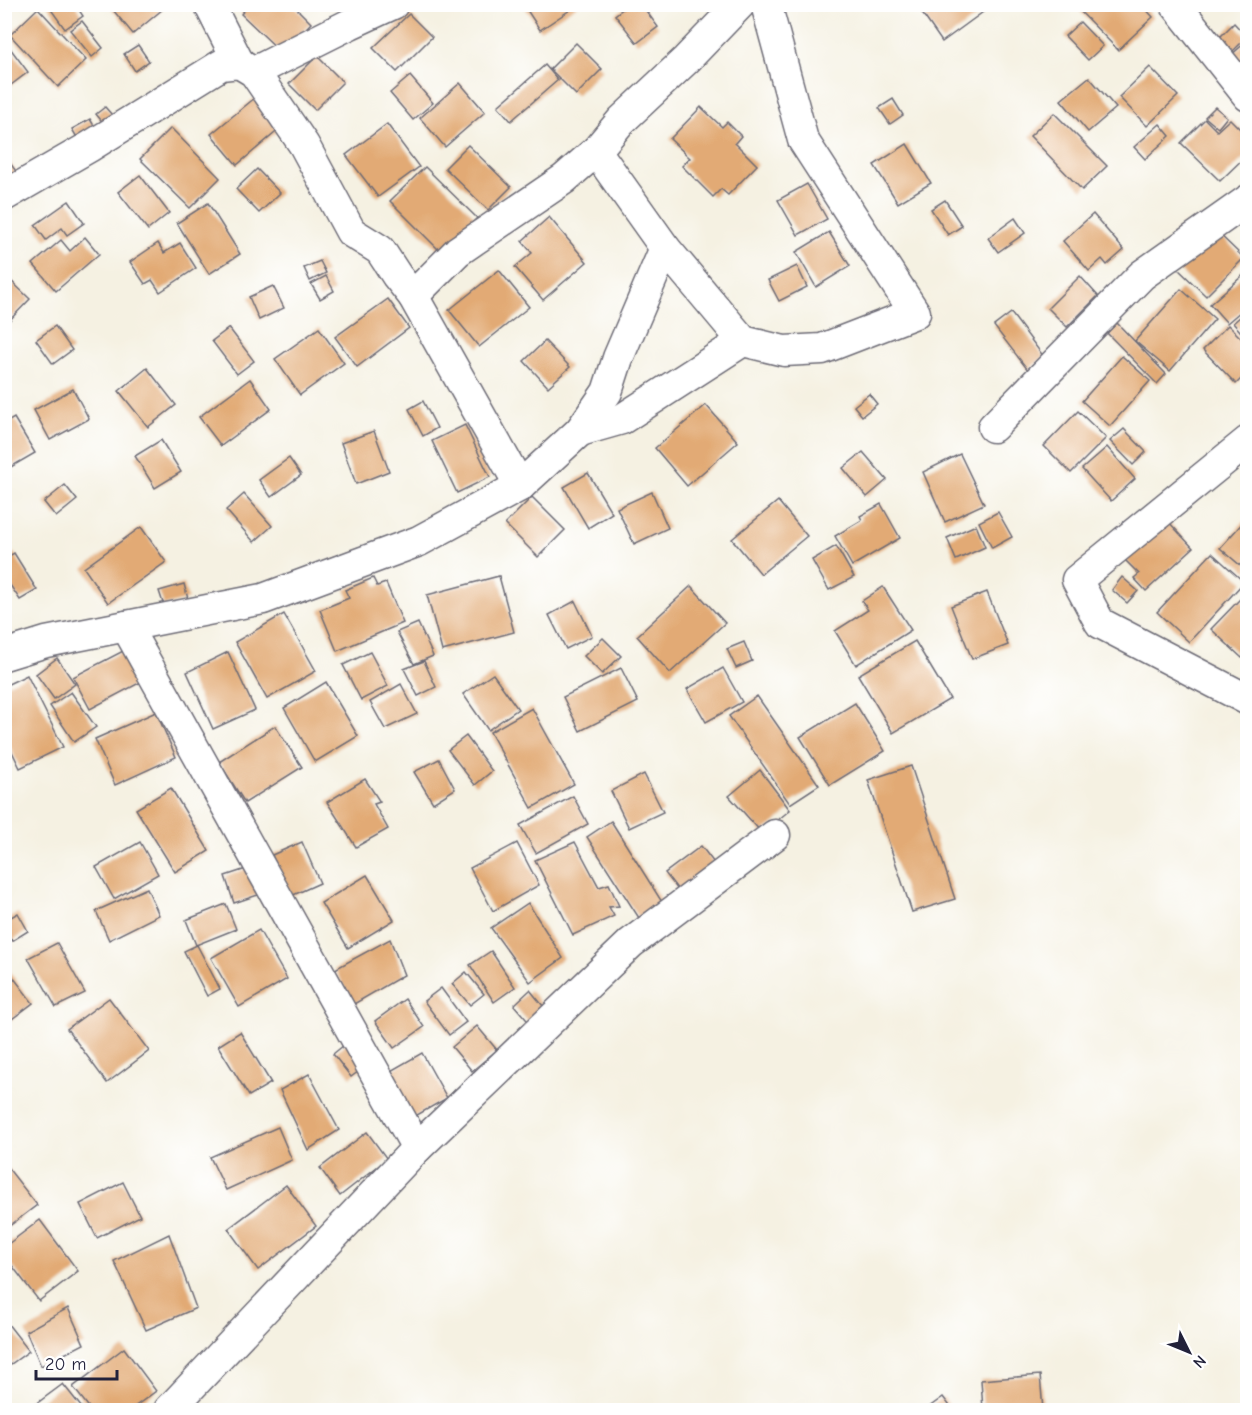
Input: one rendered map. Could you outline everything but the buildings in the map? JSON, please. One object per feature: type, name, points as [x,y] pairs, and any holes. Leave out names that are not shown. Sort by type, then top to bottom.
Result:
[{"type":"street","points":[[209,4],[247,68],[304,145],[351,232],[380,250],[413,296],[520,486]]},
{"type":"street","points":[[4,196],[89,147],[221,65],[247,68],[393,4]]},
{"type":"street","points":[[413,296],[458,251],[564,179],[596,151],[621,121],[686,60],[740,4]]},
{"type":"street","points":[[596,151],[665,248],[743,342],[784,351],[822,349],[915,313],[803,140],[766,4]]},
{"type":"street","points":[[1175,4],[1248,96]]},
{"type":"street","points":[[993,427],[1142,275],[1248,200]]},
{"type":"street","points":[[4,655],[46,642],[263,599],[419,541],[520,486],[580,432],[607,392],[618,358],[665,248]]},
{"type":"street","points":[[580,432],[622,419],[743,342]]},
{"type":"street","points":[[1248,441],[1077,580],[1101,623],[1248,700]]},
{"type":"street","points":[[126,626],[417,1149]]},
{"type":"street","points":[[168,1410],[417,1149],[631,943],[775,835]]}]
